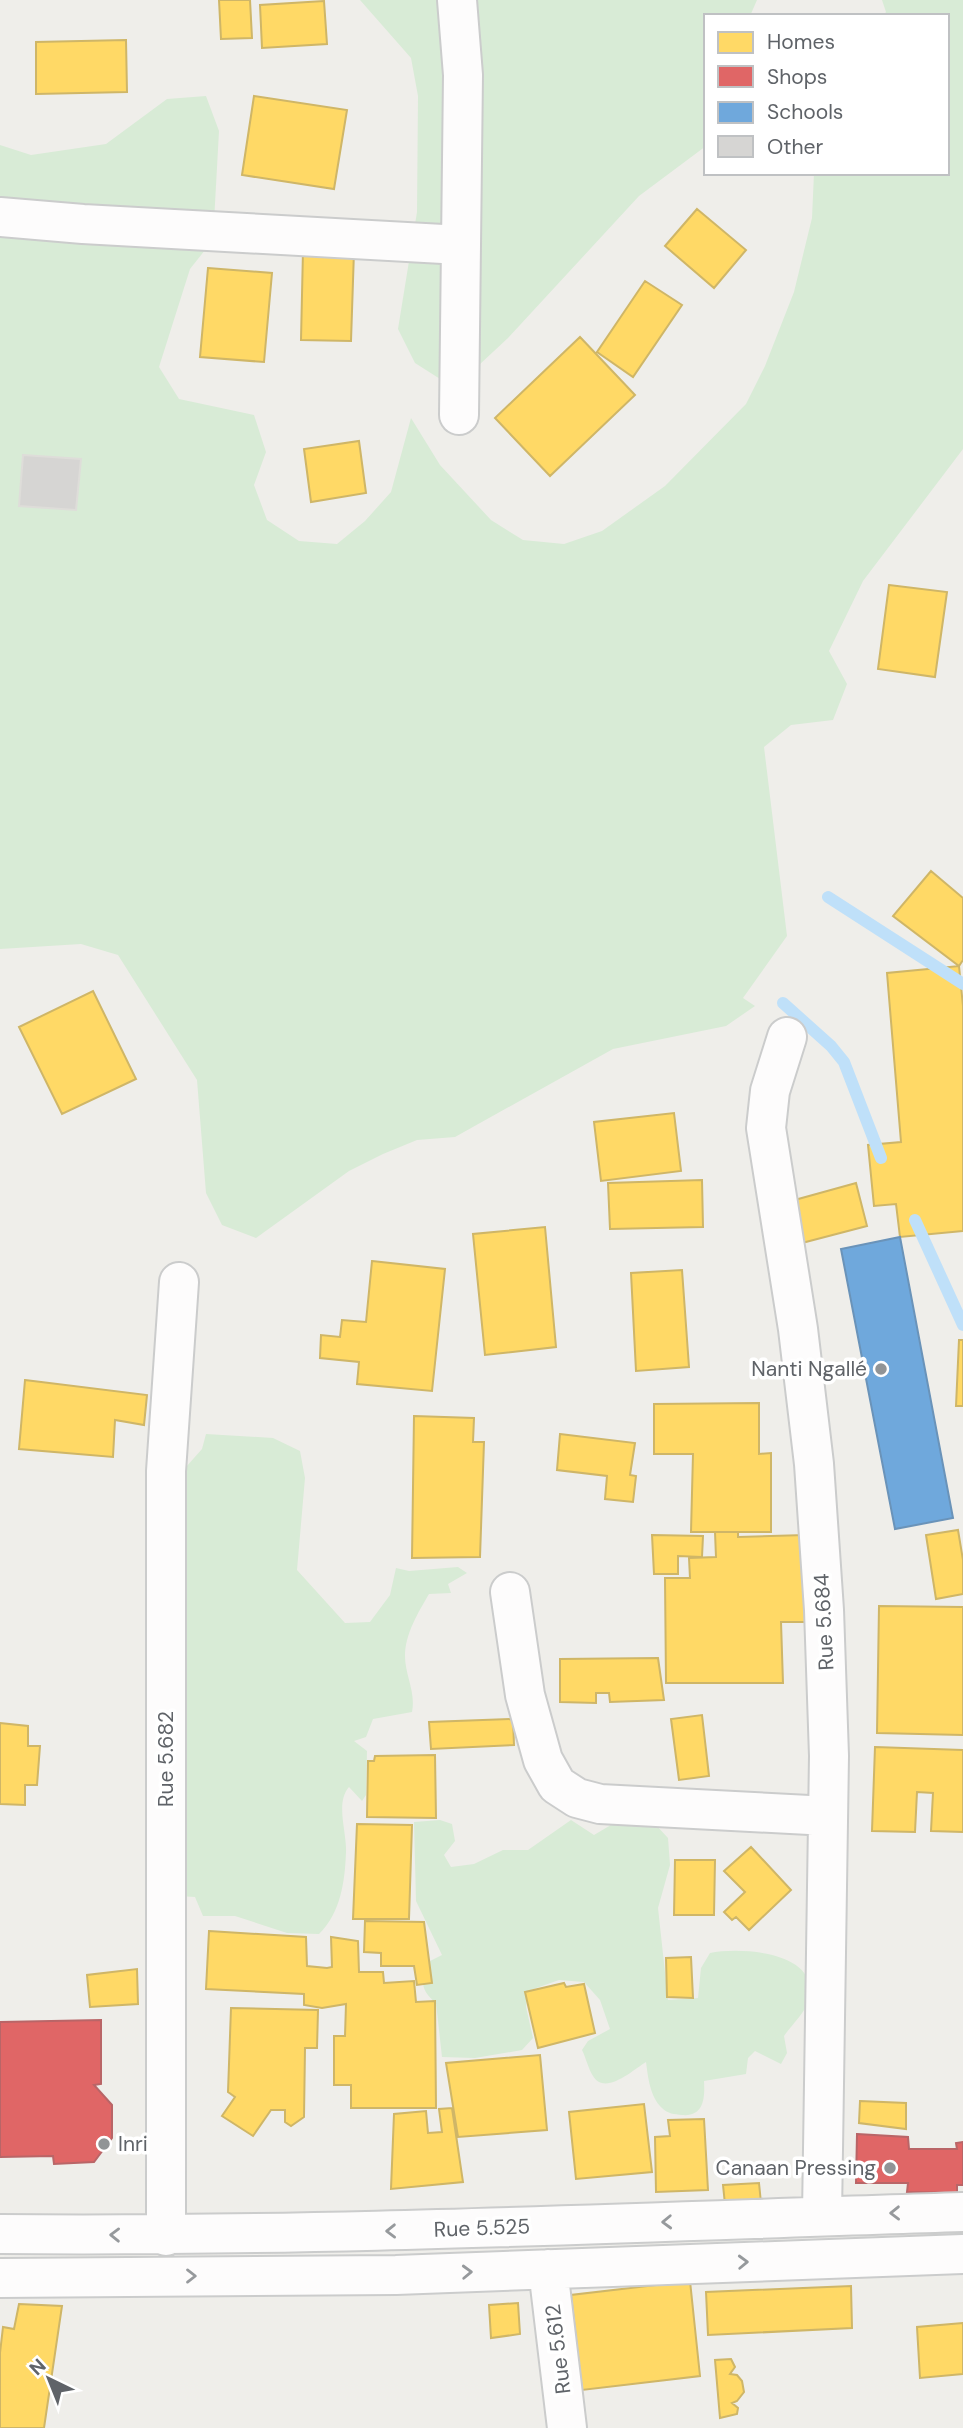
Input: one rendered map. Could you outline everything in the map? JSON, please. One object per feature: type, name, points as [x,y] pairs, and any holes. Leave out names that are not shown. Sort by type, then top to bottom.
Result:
[{"type":"street","points":[[457,0],[463,75],[458,415]]},
{"type":"street","points":[[0,217],[461,246]]},
{"type":"street","name":"Rue 5.684","points":[[787,1037],[770,1091],[766,1128],[798,1329],[814,1464],[824,1610],[829,1755],[822,2215]]},
{"type":"street","name":"Rue 5.682","points":[[166,2235],[166,1471],[179,1282]]},
{"type":"street","points":[[510,1592],[525,1695],[543,1760],[557,1785],[577,1798],[600,1804],[828,1816]]},
{"type":"street","name":"Rue 5.525","points":[[0,2234],[166,2235],[414,2231],[963,2211]]},
{"type":"street","name":"Rue 5.525","points":[[0,2278],[396,2275],[963,2254]]},
{"type":"street","name":"Rue 5.612","points":[[548,2269],[567,2428]]},
{"type":"green space","points":[[360,0],[757,0],[751,14],[704,14],[704,147],[639,196],[508,338],[479,365],[448,384],[415,363],[398,329],[417,212],[418,96],[411,58]]},
{"type":"green space","points":[[882,0],[963,0],[963,449],[863,581],[829,651],[847,684],[833,720],[791,725],[764,747],[787,936],[743,998],[755,1006],[726,1026],[613,1049],[455,1137],[417,1140],[383,1154],[349,1171],[256,1238],[222,1225],[206,1193],[197,1080],[118,955],[81,944],[0,949],[0,145],[31,155],[106,144],[167,99],[206,96],[219,131],[213,240],[190,269],[159,367],[179,399],[254,415],[266,452],[254,485],[267,520],[299,541],[337,544],[365,521],[391,492],[411,418],[440,465],[491,520],[523,540],[564,544],[602,531],[665,486],[746,404],[765,366],[794,292],[812,218],[814,175],[949,175],[949,14],[884,14]]},
{"type":"green space","points":[[206,1434],[273,1438],[300,1451],[305,1478],[297,1570],[345,1623],[370,1622],[390,1595],[396,1568],[409,1571],[458,1567],[467,1573],[448,1584],[451,1593],[429,1594],[410,1632],[405,1656],[413,1697],[412,1712],[373,1719],[366,1737],[354,1741],[367,1751],[366,1795],[362,1801],[349,1787],[345,1794],[342,1809],[346,1844],[343,1885],[337,1906],[319,1934],[287,1933],[235,1916],[203,1916],[195,1897],[178,1896],[178,1476],[202,1449]]},
{"type":"green space","points":[[440,1820],[452,1824],[455,1841],[444,1855],[451,1867],[474,1864],[503,1850],[528,1850],[571,1820],[594,1835],[616,1822],[655,1824],[668,1838],[670,1865],[658,1908],[668,2000],[698,1998],[701,1968],[710,1953],[758,1952],[791,1962],[803,1971],[809,1984],[809,2000],[802,2014],[784,2036],[787,2053],[781,2064],[755,2051],[748,2058],[746,2074],[704,2081],[702,2105],[695,2113],[669,2113],[655,2098],[646,2062],[612,2082],[598,2081],[593,2076],[582,2050],[588,2041],[610,2029],[600,2000],[584,1982],[559,1980],[528,1991],[526,2007],[533,2038],[522,2050],[475,2058],[442,2057],[436,2003],[425,1990],[423,1975],[426,1963],[442,1955],[416,1901],[414,1822]]},
{"type":"building: Homes","points":[[219,0],[250,0],[252,38],[221,39]]},
{"type":"building: Homes","points":[[324,1],[327,44],[262,48],[260,5]]},
{"type":"building: Homes","points":[[126,40],[127,92],[36,94],[36,42]]},
{"type":"building: Homes","points":[[254,96],[347,110],[334,189],[242,175]]},
{"type":"building: Homes","points":[[697,209],[746,250],[714,288],[665,246]]},
{"type":"building: Homes","points":[[303,250],[354,251],[351,341],[301,340]]},
{"type":"building: Homes","points":[[208,268],[272,273],[264,362],[200,357]]},
{"type":"building: Homes","points":[[645,281],[682,305],[633,377],[597,352]]},
{"type":"building: Homes","points":[[580,337],[635,395],[550,476],[495,418]]},
{"type":"building: Homes","points":[[359,441],[366,493],[311,502],[304,449]]},
{"type":"building: Homes","points":[[889,585],[947,592],[935,677],[878,669]]},
{"type":"building: Homes","points":[[931,871],[963,898],[963,960],[959,966],[893,916]]},
{"type":"building: Homes","points":[[959,966],[963,1006],[963,1231],[900,1237],[896,1204],[874,1206],[868,1145],[901,1142],[887,973]]},
{"type":"building: Homes","points":[[93,991],[136,1079],[62,1114],[19,1027]]},
{"type":"building: Homes","points":[[674,1113],[681,1171],[601,1181],[594,1122]]},
{"type":"building: Homes","points":[[702,1180],[703,1227],[610,1229],[608,1183]]},
{"type":"building: Homes","points":[[856,1183],[867,1226],[802,1243],[791,1201]]},
{"type":"building: Homes","points":[[545,1227],[556,1347],[485,1355],[473,1234]]},
{"type":"building: Homes","points":[[372,1261],[445,1269],[432,1391],[357,1384],[359,1362],[320,1358],[321,1335],[340,1337],[342,1320],[366,1322]]},
{"type":"building: Homes","points":[[682,1270],[689,1367],[636,1371],[631,1273]]},
{"type":"building: Homes","points":[[959,1340],[963,1340],[963,1406],[956,1406]]},
{"type":"building: Homes","points":[[25,1380],[147,1395],[144,1425],[115,1420],[113,1457],[19,1449]]},
{"type":"building: Homes","points":[[759,1403],[759,1454],[771,1453],[771,1532],[691,1532],[693,1454],[654,1454],[654,1404]]},
{"type":"building: Homes","points":[[414,1416],[474,1418],[473,1442],[484,1442],[480,1557],[412,1558]]},
{"type":"building: Homes","points":[[560,1434],[635,1443],[630,1475],[636,1476],[633,1502],[605,1499],[607,1476],[557,1470]]},
{"type":"building: Homes","points":[[958,1530],[963,1560],[963,1594],[936,1599],[926,1535]]},
{"type":"building: Homes","points":[[715,1532],[738,1532],[738,1537],[805,1535],[808,1622],[781,1622],[783,1683],[666,1683],[665,1578],[690,1578],[689,1558],[716,1557]]},
{"type":"building: Homes","points":[[652,1535],[703,1536],[702,1557],[678,1556],[678,1574],[654,1574]]},
{"type":"building: Homes","points":[[879,1606],[963,1607],[963,1735],[877,1733]]},
{"type":"building: Homes","points":[[658,1658],[664,1700],[610,1702],[609,1693],[596,1693],[596,1703],[560,1702],[560,1659]]},
{"type":"building: Homes","points":[[702,1715],[709,1776],[679,1780],[671,1719]]},
{"type":"building: Homes","points":[[513,1719],[514,1745],[431,1749],[429,1722]]},
{"type":"building: Homes","points":[[0,1723],[28,1726],[28,1746],[40,1746],[37,1785],[25,1785],[25,1805],[0,1804]]},
{"type":"building: Homes","points":[[875,1747],[963,1750],[963,1832],[931,1831],[933,1793],[917,1792],[915,1832],[872,1831]]},
{"type":"building: Homes","points":[[435,1755],[436,1818],[367,1817],[368,1761],[374,1761],[375,1756]]},
{"type":"building: Homes","points":[[357,1824],[412,1825],[409,1919],[353,1919]]},
{"type":"building: Homes","points":[[751,1847],[791,1890],[749,1930],[736,1917],[732,1920],[724,1912],[745,1892],[724,1871]]},
{"type":"building: Homes","points":[[675,1860],[715,1860],[714,1915],[674,1915]]},
{"type":"building: Homes","points":[[365,1921],[424,1922],[432,1983],[417,1985],[414,1966],[381,1966],[381,1953],[364,1952]]},
{"type":"building: Homes","points":[[209,1931],[306,1937],[307,1966],[327,1968],[332,1967],[331,1937],[358,1941],[359,1972],[383,1972],[384,1983],[414,1981],[416,2002],[435,2001],[436,2108],[351,2108],[351,2085],[334,2085],[334,2036],[345,2036],[346,2004],[322,2008],[304,2005],[304,1994],[206,1989]]},
{"type":"building: Homes","points":[[691,1957],[693,1998],[667,1997],[666,1958]]},
{"type":"building: Homes","points":[[137,1969],[138,2004],[90,2007],[87,1975]]},
{"type":"building: Homes","points":[[564,1983],[566,1987],[584,1984],[595,2033],[538,2048],[525,1992]]},
{"type":"building: Homes","points":[[231,2008],[318,2010],[317,2048],[305,2048],[304,2117],[291,2126],[285,2122],[285,2110],[271,2110],[253,2136],[222,2116],[235,2097],[228,2092]]},
{"type":"building: Homes","points":[[540,2055],[547,2130],[458,2137],[446,2063]]},
{"type":"building: Homes","points":[[860,2101],[906,2103],[906,2129],[859,2123]]},
{"type":"building: Homes","points":[[644,2104],[652,2172],[576,2179],[569,2112]]},
{"type":"building: Homes","points":[[452,2108],[463,2182],[391,2189],[394,2114],[426,2111],[428,2133],[442,2132],[439,2109]]},
{"type":"building: Homes","points":[[704,2119],[708,2190],[656,2192],[655,2137],[670,2136],[668,2120]]},
{"type":"building: Homes","points":[[759,2183],[762,2213],[726,2214],[723,2185]]},
{"type":"building: Homes","points":[[690,2281],[700,2376],[582,2390],[571,2295]]},
{"type":"building: Homes","points":[[851,2286],[852,2328],[708,2335],[706,2292]]},
{"type":"building: Homes","points":[[518,2303],[520,2334],[491,2338],[489,2305]]},
{"type":"building: Homes","points":[[19,2304],[62,2306],[44,2428],[0,2428],[0,2353],[3,2327],[14,2329]]},
{"type":"building: Homes","points":[[963,2323],[963,2374],[920,2378],[917,2327]]},
{"type":"building: Homes","points":[[731,2359],[735,2367],[730,2374],[737,2375],[742,2381],[744,2392],[732,2403],[738,2408],[737,2414],[720,2418],[715,2360]]},
{"type":"building: Shops","points":[[101,2020],[101,2084],[94,2085],[112,2105],[112,2138],[94,2162],[54,2164],[53,2156],[0,2157],[0,2022]]},
{"type":"building: Shops","points":[[857,2134],[908,2137],[909,2149],[957,2149],[956,2143],[963,2142],[963,2185],[957,2185],[957,2193],[907,2192],[908,2183],[856,2183]]},
{"type":"building: Schools","points":[[900,1237],[953,1518],[895,1529],[841,1249]]},
{"type":"building: Other","points":[[23,455],[81,459],[76,510],[19,506]]},
{"type":"waterway","points":[[828,897],[963,984]]},
{"type":"waterway","points":[[783,1003],[831,1046],[844,1062],[881,1158]]},
{"type":"waterway","points":[[915,1220],[963,1325]]},
{"type":"place","name":"Nanti Ngallé","points":[[881,1369]]},
{"type":"place","name":"Inri","points":[[104,2144]]},
{"type":"place","name":"Canaan Pressing","points":[[890,2168]]}]
